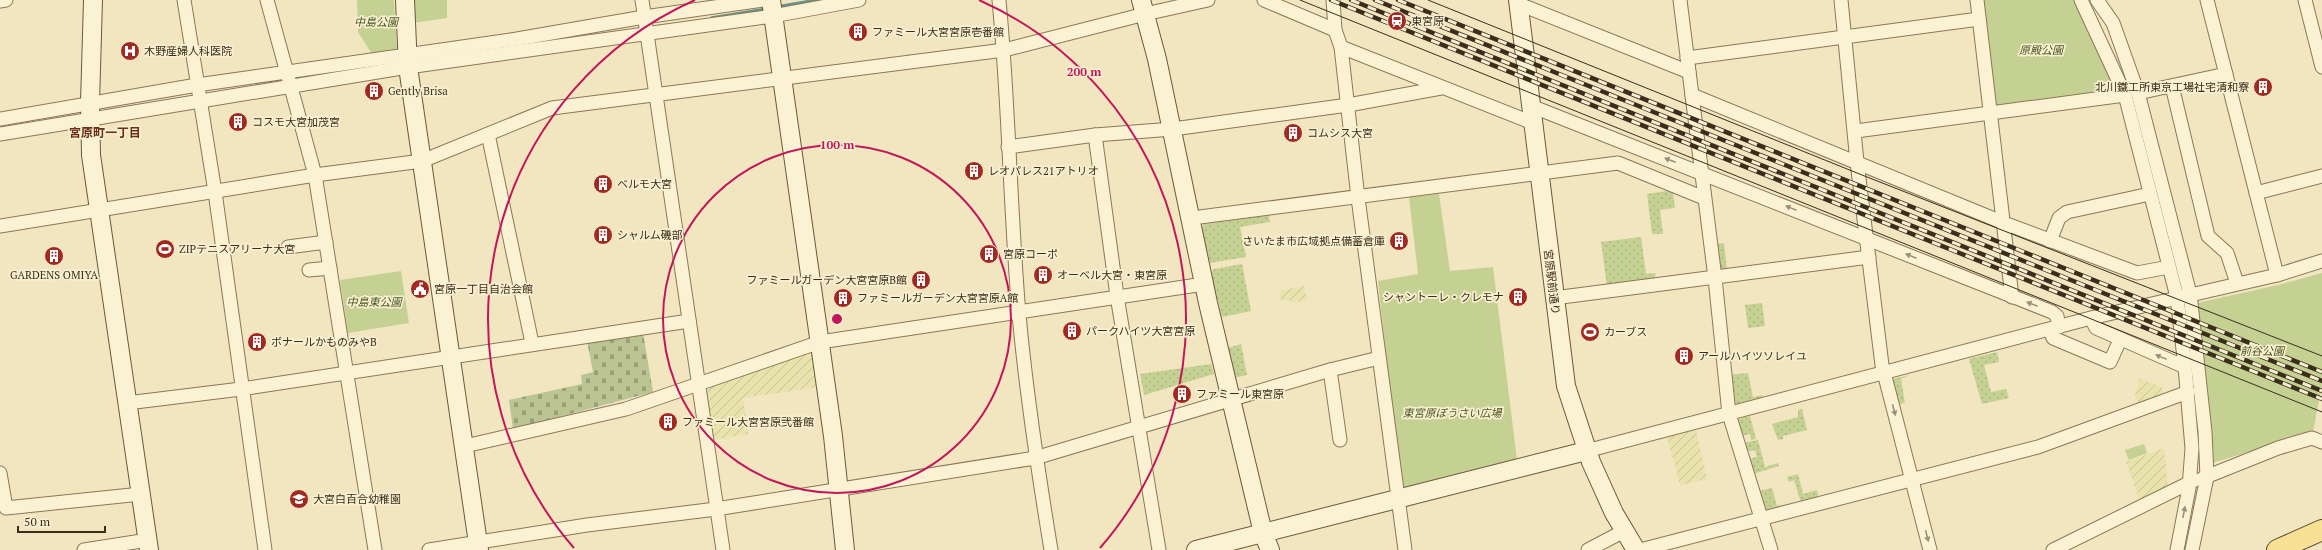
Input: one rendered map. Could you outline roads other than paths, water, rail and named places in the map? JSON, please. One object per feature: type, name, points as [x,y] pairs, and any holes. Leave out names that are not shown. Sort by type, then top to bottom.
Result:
[{"type":"main road","points":[[2277,550],[2322,530]]},
{"type":"street","points":[[0,1],[6,0]]},
{"type":"street","points":[[84,550],[149,545],[98,211],[91,155],[90,112],[93,0]]},
{"type":"street","points":[[184,0],[215,192],[241,389],[265,550]]},
{"type":"street","points":[[267,0],[315,175],[374,550]]},
{"type":"street","points":[[405,0],[408,61],[479,546]]},
{"type":"street","points":[[642,0],[654,94],[689,321],[700,382],[716,509],[723,550]]},
{"type":"street","points":[[0,134],[90,112],[408,61],[646,26],[770,5],[859,0]]},
{"type":"street","points":[[999,0],[1004,50],[1008,147],[1019,313],[1035,458],[1051,550]]},
{"type":"street","points":[[0,226],[315,175],[422,160],[552,108],[1004,50],[1143,7],[1208,0]]},
{"type":"street","points":[[1264,0],[1335,30]]},
{"type":"street","points":[[1333,0],[1335,30],[1342,47],[1358,198],[1405,550]]},
{"type":"street","points":[[1680,0],[1700,171],[1715,278],[1729,414],[1771,550]]},
{"type":"street","points":[[1840,0],[1846,38],[1856,131],[1857,162],[1883,373],[1930,550]]},
{"type":"street","points":[[1977,0],[2012,297]]},
{"type":"street","points":[[2081,0],[2131,94],[2150,194],[2177,297],[2188,392],[2192,448],[2199,479],[2177,550]]},
{"type":"street","points":[[2098,0],[2113,23],[2131,94],[2190,294],[2205,432],[2192,550]]},
{"type":"street","points":[[2207,0],[2276,275]]},
{"type":"street","points":[[2305,0],[2322,67]]},
{"type":"street","points":[[1518,2],[1689,72]]},
{"type":"street","name":"宮原駅前通り","points":[[1518,2],[1566,386],[1586,451],[1605,495],[1636,550]]},
{"type":"street","points":[[646,26],[770,5]]},
{"type":"street","points":[[770,5],[820,342],[845,550]]},
{"type":"street","points":[[1143,7],[1173,129],[1204,284],[1231,400],[1263,533],[1270,550]]},
{"type":"street","points":[[1687,58],[1980,19]]},
{"type":"street","points":[[1342,47],[1441,88],[1532,114],[1700,171],[2052,312],[2056,316],[2053,338],[2110,362],[2120,340]]},
{"type":"street","points":[[1856,131],[2131,94],[2226,74]]},
{"type":"street","points":[[2172,86],[2208,236],[2227,254],[2237,284]]},
{"type":"street","points":[[1008,147],[1095,136],[1173,129],[1348,105],[1441,88]]},
{"type":"street","points":[[1692,95],[2004,223],[2137,273],[2169,267]]},
{"type":"street","points":[[0,119],[90,112]]},
{"type":"street","points":[[488,134],[532,343]]},
{"type":"street","points":[[1095,136],[1117,296],[1158,550]]},
{"type":"street","points":[[1192,218],[1358,198],[1618,163],[1704,198]]},
{"type":"street","points":[[2256,193],[2322,176]]},
{"type":"street","points":[[2050,241],[2059,218],[2067,212],[2150,194]]},
{"type":"street","points":[[288,247],[326,242]]},
{"type":"street","points":[[1554,298],[1869,257]]},
{"type":"street","points":[[1196,550],[1398,500],[2091,318],[2276,275],[2322,260]]},
{"type":"street","points":[[308,270],[330,268]]},
{"type":"street","points":[[465,446],[626,409],[700,382],[820,342],[1204,284]]},
{"type":"street","points":[[2091,318],[2096,328],[2120,340],[2185,367]]},
{"type":"street","points":[[127,403],[241,389],[532,343],[689,321]]},
{"type":"street","points":[[430,550],[479,546],[587,525],[716,509],[838,489],[966,471],[1035,458],[1330,370],[1379,358]]},
{"type":"street","points":[[1330,370],[1340,440]]},
{"type":"street","points":[[1640,550],[2038,447],[2188,392]]},
{"type":"street","points":[[2053,550],[2199,479],[2278,448],[2312,438],[2322,442]]},
{"type":"street","points":[[0,474],[6,508],[141,494]]},
{"type":"street","points":[[1588,550],[1624,531]]},
{"type":"waterway","points":[[777,7],[818,0]]},
{"type":"waterway","points":[[712,18],[767,9]]},
{"type":"tram line","points":[[1300,0],[2322,412]]},
{"type":"tram line","points":[[1428,0],[1862,175],[2322,356]]},
{"type":"railway","points":[[1331,0],[2322,399]]},
{"type":"railway","points":[[1351,0],[2322,391]]},
{"type":"railway","points":[[1375,0],[2322,381]]},
{"type":"railway","points":[[1398,0],[2322,372]]},
{"type":"place","name":"東宮原","points":[[1397,21]]},
{"type":"place","name":"ファミール大宮宮原壱番館","points":[[858,32]]},
{"type":"place","name":"木野産婦人科医院","points":[[130,51]]},
{"type":"place","name":"北川鐵工所東京工場社宅清和寮","points":[[2263,87]]},
{"type":"place","name":"Gently Brisa","points":[[374,91]]},
{"type":"place","name":"コスモ大宮加茂宮","points":[[238,122]]},
{"type":"place","name":"コムシス大宮","points":[[1293,133]]},
{"type":"place","name":"レオパレス21アトリオ","points":[[974,171]]},
{"type":"place","name":"ベルモ大宮","points":[[603,184]]},
{"type":"place","name":"シャルム磯部","points":[[603,235]]},
{"type":"place","name":"さいたま市広域拠点備蓄倉庫","points":[[1399,241]]},
{"type":"place","name":"ZIPテニスアリーナ大宮","points":[[165,249]]},
{"type":"place","name":"宮原コーポ","points":[[989,254]]},
{"type":"place","name":"GARDENS OMIYA","points":[[54,256]]},
{"type":"place","name":"オーベル大宮・東宮原","points":[[1043,275]]},
{"type":"place","name":"ファミールガーデン大宮宮原B館","points":[[921,280]]},
{"type":"place","name":"宮原一丁目自治会館","points":[[420,289]]},
{"type":"place","name":"シャントーレ・クレモナ","points":[[1518,297]]},
{"type":"place","name":"ファミールガーデン大宮宮原A館","points":[[843,298]]},
{"type":"place","name":"パークハイツ大宮宮原","points":[[1072,331]]},
{"type":"place","name":"カーブス","points":[[1590,332]]},
{"type":"place","name":"ボナールかものみやB","points":[[257,342]]},
{"type":"place","name":"アールハイツソレイユ","points":[[1684,356]]},
{"type":"place","name":"ファミール東宮原","points":[[1182,394]]},
{"type":"place","name":"ファミール大宮宮原弐番館","points":[[668,422]]},
{"type":"place","name":"大宮白百合幼稚園","points":[[299,499]]},
{"type":"district","name":"宮原町一丁目","points":[[105,133]]},
{"type":"park label","name":"中島公園","points":[[376,22]]},
{"type":"park label","name":"原殿公園","points":[[2041,50]]},
{"type":"park label","name":"中島東公園","points":[[374,302]]},
{"type":"park label","name":"前谷公園","points":[[2262,351]]},
{"type":"park label","name":"東宮原ぼうさい広場","points":[[1452,413]]}]
